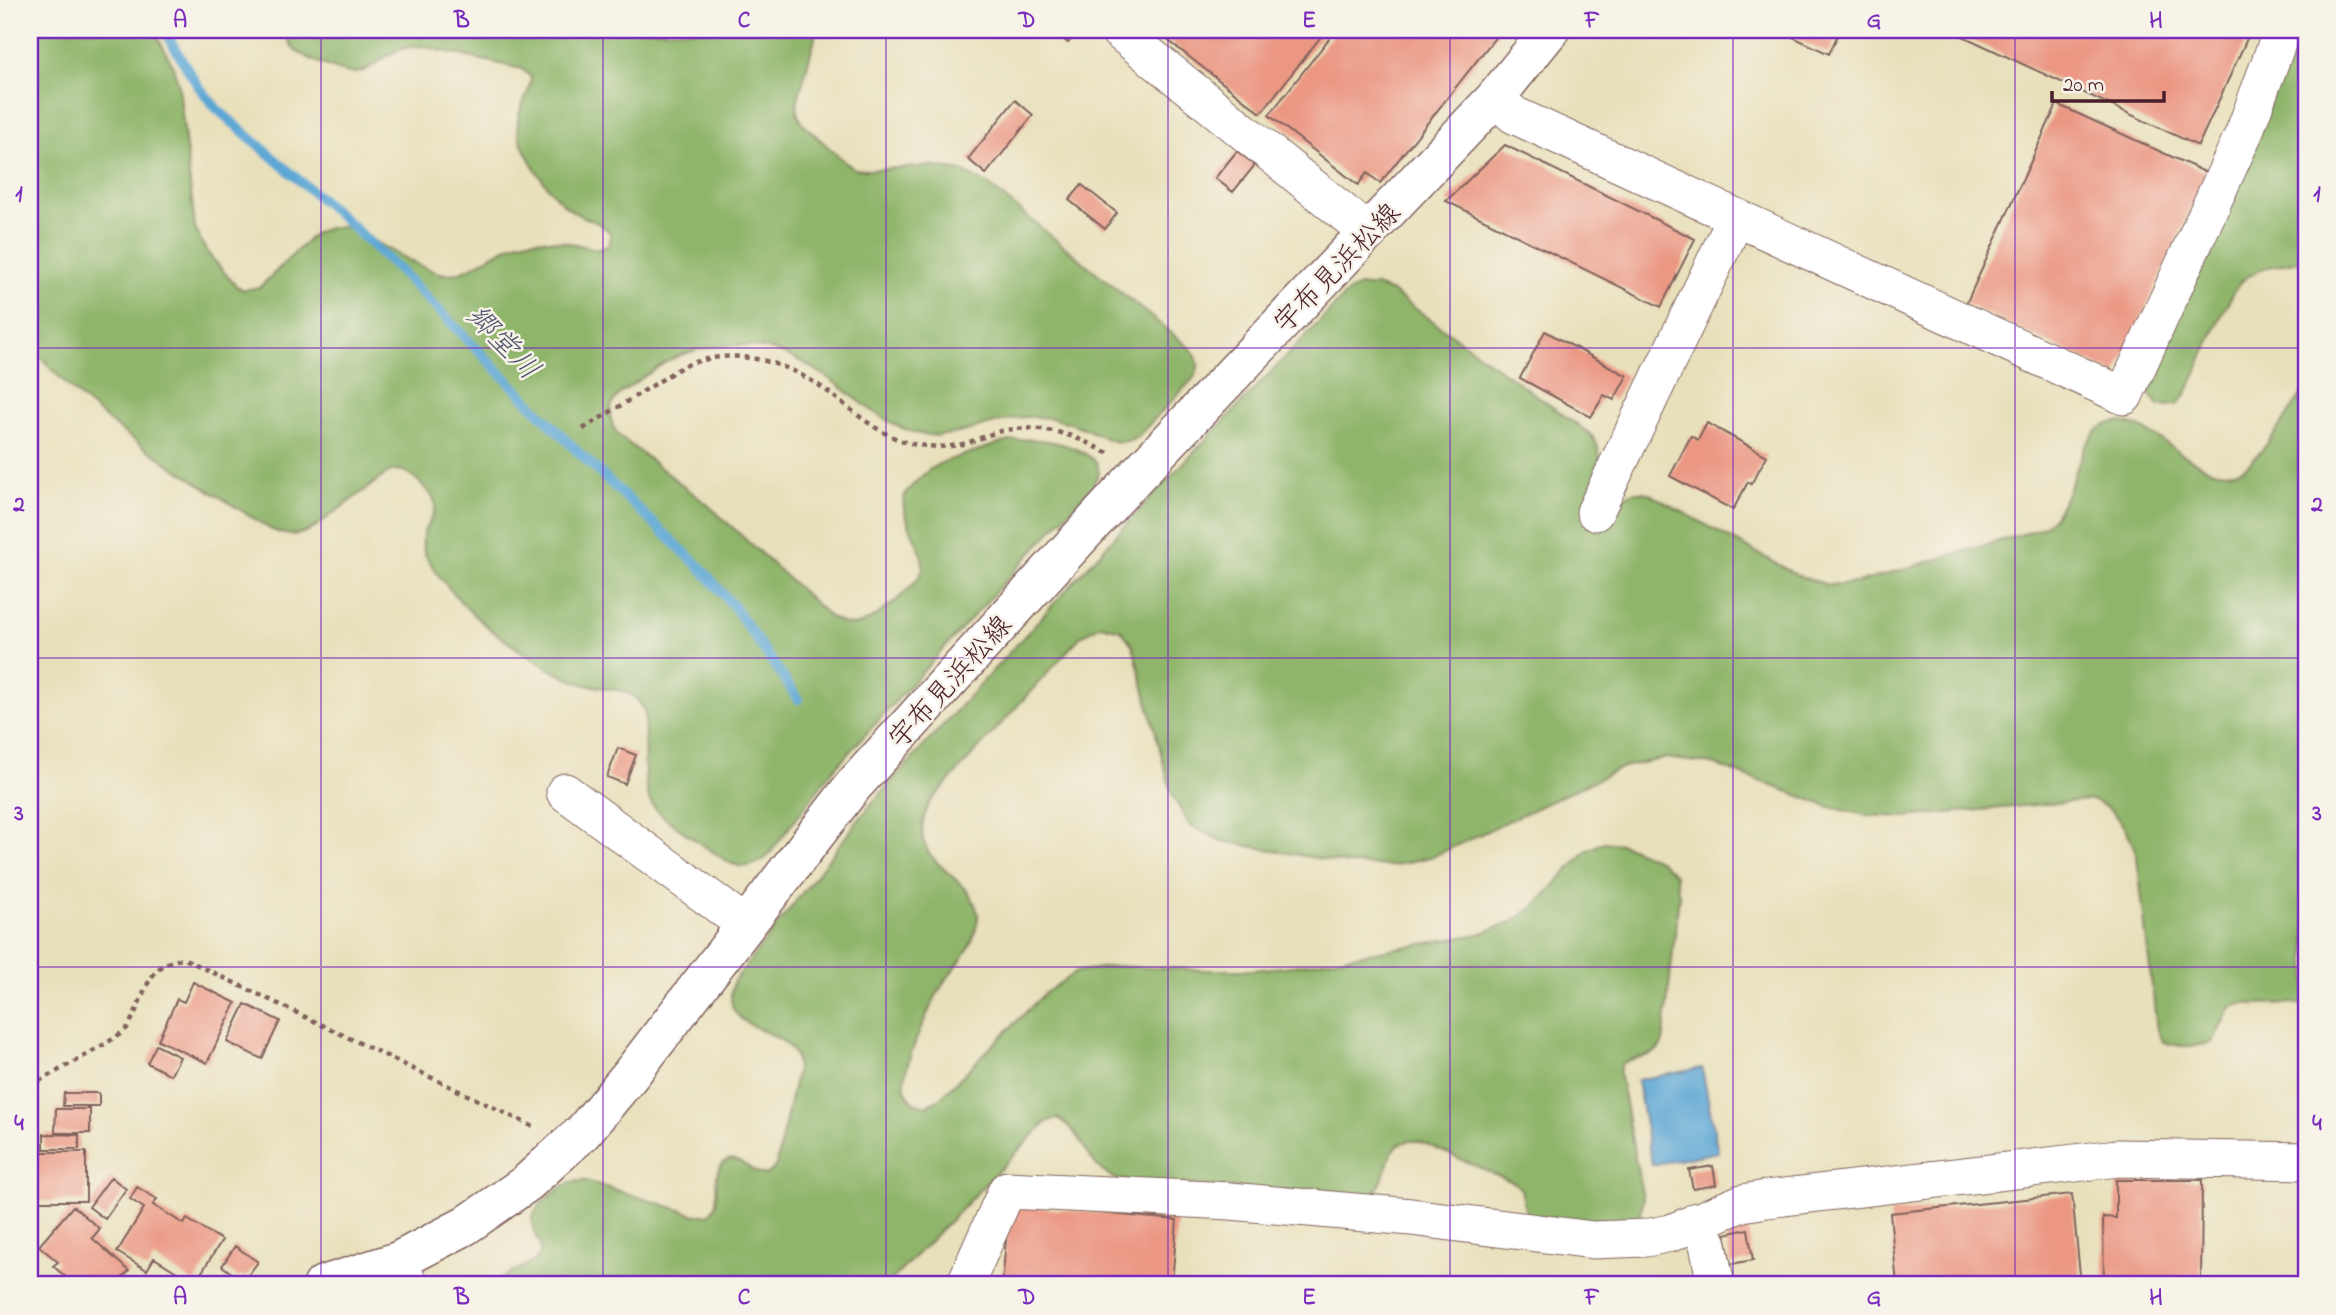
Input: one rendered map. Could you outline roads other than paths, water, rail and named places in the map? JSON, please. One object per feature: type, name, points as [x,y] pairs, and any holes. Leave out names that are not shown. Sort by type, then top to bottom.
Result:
[{"type":"main road","name":"宇布見浜松線","points":[[323,1285],[403,1273],[527,1183],[569,1145],[608,1104],[853,786],[1135,477],[1495,98],[1550,30]]},
{"type":"street","points":[[1118,30],[1369,233]]},
{"type":"street","points":[[1495,98],[1514,115],[2124,396],[2244,133],[2282,30]]},
{"type":"street","points":[[1595,512],[1736,218]]},
{"type":"street","points":[[565,792],[746,925]]},
{"type":"street","points":[[965,1285],[1007,1189],[1230,1201],[1411,1217],[1592,1240],[1646,1238],[1671,1233],[1742,1203],[1767,1199],[2118,1158],[2306,1161]]},
{"type":"street","points":[[1697,1221],[1708,1244],[1716,1285]]},
{"type":"water","points":[[1702,1068],[1718,1152],[1652,1165],[1637,1080]]},
{"type":"waterway","name":"郷堂川","points":[[164,30],[198,86],[217,109],[403,274],[580,454],[701,568],[734,607],[798,699]]}]
